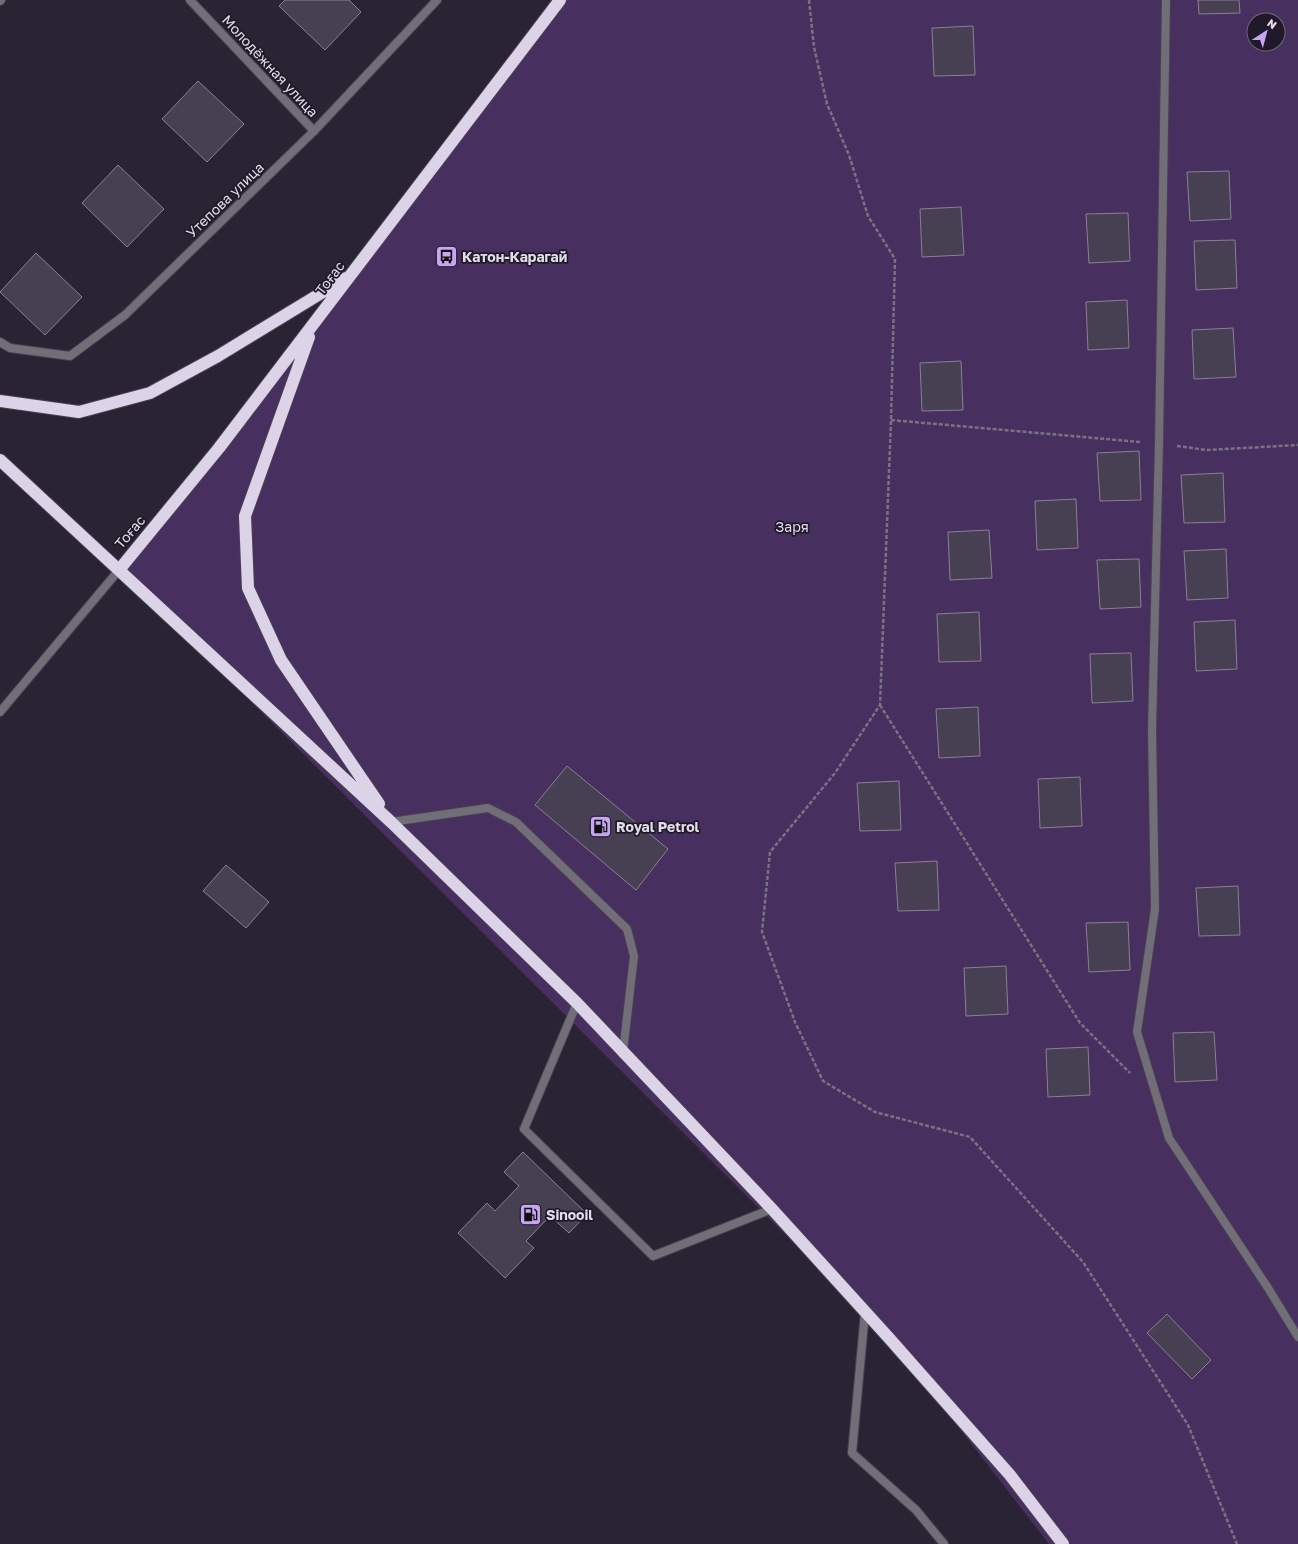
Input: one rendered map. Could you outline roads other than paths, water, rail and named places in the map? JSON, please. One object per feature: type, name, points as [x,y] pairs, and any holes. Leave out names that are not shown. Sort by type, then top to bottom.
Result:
[{"type":"highway","name":"Тоғас","points":[[119,570],[219,448],[560,0]]},
{"type":"highway","points":[[0,401],[79,412],[150,393],[218,356],[352,274]]},
{"type":"highway","points":[[313,326],[245,516],[248,588],[281,660],[391,822]]},
{"type":"highway","points":[[0,460],[391,822],[577,1003],[772,1209],[865,1312],[1010,1475],[1063,1544]]},
{"type":"street","name":"Молодёжная улица","points":[[190,0],[314,132]]},
{"type":"street","name":"Утепова улица","points":[[0,342],[10,348],[70,356],[125,315],[314,132],[437,0]]},
{"type":"street","points":[[1166,0],[1159,443],[1152,730],[1155,909],[1136,1032],[1169,1138],[1268,1288],[1298,1337]]},
{"type":"street","points":[[0,712],[119,570]]},
{"type":"street","points":[[391,822],[488,808],[516,822],[627,929],[634,956],[623,1052]]},
{"type":"street","points":[[577,1003],[524,1129],[653,1256],[772,1209]]},
{"type":"street","points":[[865,1312],[852,1453],[916,1510],[944,1544]]},
{"type":"place","name":"Катон-Карагай","points":[[447,257]]},
{"type":"place","name":"Royal Petrol","points":[[601,827]]},
{"type":"place","name":"Sinooil","points":[[531,1215]]},
{"type":"park label","name":"Заря","points":[[792,527]]}]
